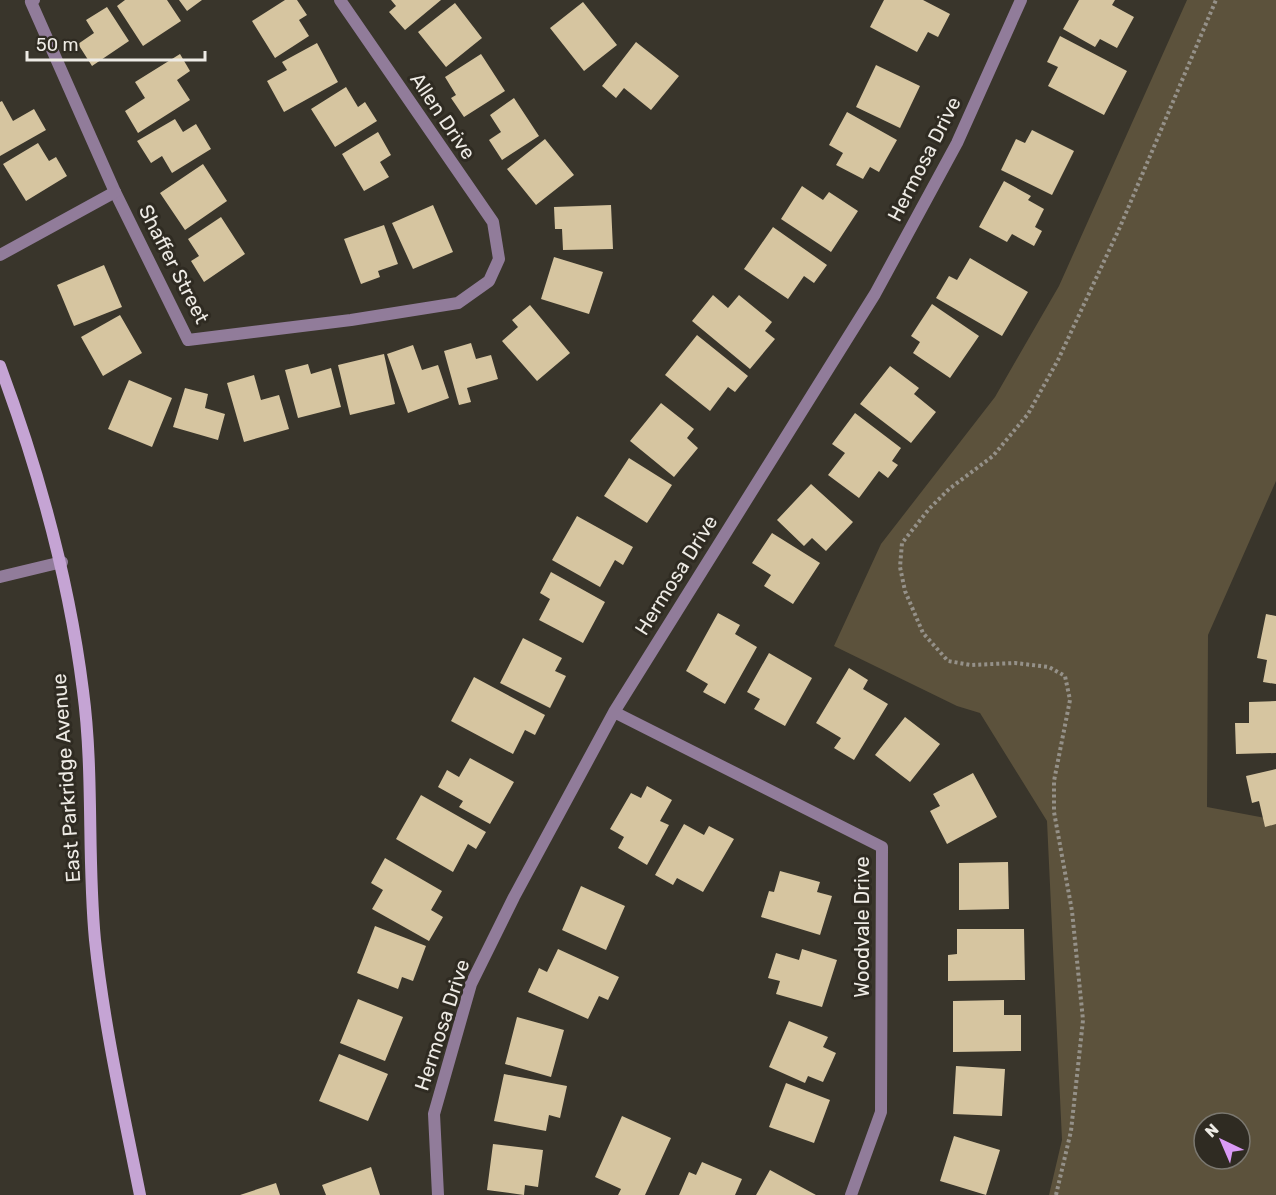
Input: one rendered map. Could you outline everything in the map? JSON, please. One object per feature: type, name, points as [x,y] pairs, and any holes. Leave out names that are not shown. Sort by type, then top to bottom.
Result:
[{"type":"main road","name":"East Parkridge Avenue","points":[[0,366],[19,417],[62,562],[83,692],[95,939],[111,1052],[140,1195]]},
{"type":"street","name":"Allen Drive","points":[[340,0],[493,222],[499,259]]},
{"type":"street","name":"Hermosa Drive","points":[[438,1195],[434,1114],[471,984],[514,897],[614,712],[875,294],[957,143],[1021,0]]},
{"type":"street","name":"Shaffer Street","points":[[33,1],[115,192],[188,340],[351,320],[458,303],[489,281],[499,259]]},
{"type":"street","points":[[0,255],[115,192]]},
{"type":"street","points":[[0,577],[62,562]]},
{"type":"street","name":"Woodvale Drive","points":[[614,712],[882,847],[881,1112],[851,1195]]},
{"type":"path","points":[[1056,1195],[1071,1131],[1083,1020],[1072,911],[1054,812],[1054,781],[1070,700],[1065,676],[1049,667],[1015,663],[971,665],[948,661],[923,633],[905,591],[900,567],[902,543],[929,509],[949,489],[993,456],[1028,414],[1058,360],[1120,227],[1216,0]]},
{"type":"shaded area","points":[[1187,0],[1276,0],[1276,481],[1208,635],[1207,807],[1276,820],[1276,1195],[1049,1195],[1062,1140],[1047,821],[980,713],[957,706],[834,646],[881,544],[995,397],[1059,286]]},
{"type":"building","points":[[125,0],[167,0],[181,21],[143,46],[117,6]]},
{"type":"building","points":[[179,0],[202,0],[187,11]]},
{"type":"building","points":[[285,0],[297,0],[307,15],[299,20],[309,36],[275,58],[252,21]]},
{"type":"building","points":[[391,0],[441,0],[405,30],[389,12],[396,6]]},
{"type":"building","points":[[884,0],[923,0],[950,14],[938,37],[928,32],[917,52],[870,27]]},
{"type":"building","points":[[1079,0],[1115,0],[1112,5],[1134,17],[1117,48],[1100,39],[1095,47],[1063,29]]},
{"type":"building","points":[[583,2],[617,45],[584,71],[550,28]]},
{"type":"building","points":[[455,3],[482,38],[446,67],[418,32]]},
{"type":"building","points":[[107,7],[129,41],[92,66],[78,44],[94,33],[86,20]]},
{"type":"building","points":[[1060,36],[1127,71],[1104,115],[1048,86],[1058,67],[1047,62]]},
{"type":"building","points":[[636,42],[679,76],[651,110],[624,88],[616,98],[602,86]]},
{"type":"building","points":[[317,43],[338,82],[284,112],[267,81],[287,70],[282,62]]},
{"type":"building","points":[[180,54],[190,71],[177,80],[190,100],[138,133],[125,111],[145,98],[135,82]]},
{"type":"building","points":[[481,54],[505,91],[464,117],[451,98],[456,95],[445,77]]},
{"type":"building","points":[[876,65],[920,86],[900,128],[856,107]]},
{"type":"building","points":[[346,87],[358,107],[365,102],[377,121],[335,147],[311,109]]},
{"type":"building","points":[[514,98],[539,136],[502,160],[489,140],[501,132],[490,115]]},
{"type":"building","points":[[2,101],[13,121],[34,109],[46,130],[0,156],[0,102]]},
{"type":"building","points":[[847,112],[897,140],[879,172],[870,167],[863,179],[836,165],[843,153],[829,145]]},
{"type":"building","points":[[175,119],[183,132],[196,124],[211,149],[172,173],[162,156],[151,163],[137,141]]},
{"type":"building","points":[[1032,130],[1074,151],[1052,195],[1001,170],[1016,139],[1025,143]]},
{"type":"building","points":[[378,132],[391,155],[380,162],[389,177],[364,191],[342,154]]},
{"type":"building","points":[[545,139],[574,175],[536,205],[507,169]]},
{"type":"building","points":[[38,143],[49,161],[56,157],[67,176],[26,201],[3,164]]},
{"type":"building","points":[[203,164],[227,201],[185,230],[160,193]]},
{"type":"building","points":[[1004,181],[1031,196],[1028,200],[1044,209],[1035,227],[1042,231],[1034,246],[1012,234],[1007,242],[979,227]]},
{"type":"building","points":[[802,186],[823,200],[829,192],[858,211],[831,252],[781,219]]},
{"type":"building","points":[[433,205],[453,252],[413,269],[392,223]]},
{"type":"building","points":[[611,205],[613,249],[563,250],[562,229],[555,229],[554,207]]},
{"type":"building","points":[[221,217],[245,254],[204,282],[191,261],[199,256],[188,239]]},
{"type":"building","points":[[384,225],[398,264],[378,271],[380,277],[361,284],[344,239]]},
{"type":"building","points":[[773,227],[827,265],[814,283],[804,276],[788,299],[744,269]]},
{"type":"building","points":[[554,257],[603,272],[589,314],[541,299]]},
{"type":"building","points":[[970,258],[1028,292],[1002,336],[936,298],[949,276],[957,280]]},
{"type":"building","points":[[104,265],[122,307],[74,326],[57,285]]},
{"type":"building","points":[[713,295],[728,308],[739,295],[772,322],[765,331],[775,339],[750,369],[692,321]]},
{"type":"building","points":[[932,304],[979,336],[950,378],[913,353],[920,342],[911,336]]},
{"type":"building","points":[[530,305],[570,353],[537,381],[502,341],[518,327],[512,320]]},
{"type":"building","points":[[120,315],[142,353],[103,376],[81,337]]},
{"type":"building","points":[[697,335],[748,376],[735,392],[728,387],[710,411],[665,375]]},
{"type":"building","points":[[471,343],[476,359],[491,355],[498,379],[467,388],[471,402],[459,405],[444,351]]},
{"type":"building","points":[[413,345],[422,370],[438,365],[449,398],[408,413],[387,354]]},
{"type":"building","points":[[384,354],[395,404],[350,415],[338,365]]},
{"type":"building","points":[[308,364],[311,374],[331,368],[341,407],[298,418],[285,370]]},
{"type":"building","points":[[890,366],[919,388],[914,394],[936,412],[911,443],[860,404]]},
{"type":"building","points":[[254,375],[261,400],[279,395],[289,429],[244,442],[227,383]]},
{"type":"building","points":[[129,380],[172,398],[152,447],[108,429]]},
{"type":"building","points":[[185,388],[208,394],[205,408],[225,414],[218,440],[173,427]]},
{"type":"building","points":[[661,403],[694,429],[687,438],[698,448],[674,477],[630,441]]},
{"type":"building","points":[[855,413],[901,448],[892,461],[898,465],[888,478],[879,471],[859,498],[828,475],[845,453],[832,444]]},
{"type":"building","points":[[629,458],[672,485],[647,523],[604,496]]},
{"type":"building","points":[[811,484],[853,522],[826,551],[812,538],[804,546],[777,520]]},
{"type":"building","points":[[577,516],[633,547],[623,565],[615,560],[600,587],[552,560]]},
{"type":"building","points":[[772,533],[820,563],[793,604],[764,586],[771,575],[752,563]]},
{"type":"building","points":[[551,572],[605,602],[583,643],[539,620],[550,599],[540,593]]},
{"type":"building","points":[[718,613],[740,625],[735,634],[757,647],[725,704],[703,692],[708,684],[686,671]]},
{"type":"building","points":[[1266,614],[1276,616],[1276,684],[1263,682],[1267,660],[1257,658]]},
{"type":"building","points":[[523,638],[562,658],[555,671],[566,676],[550,708],[500,683]]},
{"type":"building","points":[[769,653],[812,678],[785,726],[754,709],[760,699],[747,692]]},
{"type":"building","points":[[849,668],[868,680],[863,689],[888,704],[854,760],[834,748],[841,738],[816,723]]},
{"type":"building","points":[[474,677],[545,715],[535,735],[525,730],[513,754],[451,721]]},
{"type":"building","points":[[1276,701],[1276,753],[1236,754],[1235,723],[1249,723],[1249,702]]},
{"type":"building","points":[[905,717],[940,744],[910,782],[875,755]]},
{"type":"building","points":[[470,758],[514,782],[490,824],[459,807],[463,801],[438,787],[447,770],[459,777]]},
{"type":"building","points":[[1276,769],[1276,824],[1265,827],[1259,801],[1252,803],[1246,776]]},
{"type":"building","points":[[973,773],[997,817],[947,844],[930,811],[940,806],[933,794]]},
{"type":"building","points":[[647,786],[672,800],[660,821],[669,825],[647,865],[618,848],[624,837],[610,829],[631,793],[641,798]]},
{"type":"building","points":[[421,795],[486,832],[476,849],[468,844],[453,872],[396,839]]},
{"type":"building","points":[[684,824],[704,835],[709,826],[734,839],[703,892],[677,878],[673,885],[655,875]]},
{"type":"building","points":[[385,858],[442,891],[431,910],[443,917],[429,941],[372,909],[383,890],[371,883]]},
{"type":"building","points":[[1008,862],[1009,909],[959,910],[959,863]]},
{"type":"building","points":[[780,871],[820,882],[817,892],[832,896],[820,935],[761,917],[769,891],[774,892]]},
{"type":"building","points":[[581,886],[625,906],[606,950],[562,930]]},
{"type":"building","points":[[375,926],[426,946],[413,981],[402,977],[398,989],[357,973]]},
{"type":"building","points":[[957,929],[1024,929],[1025,980],[948,981],[948,955],[957,954]]},
{"type":"building","points":[[558,949],[619,977],[608,1000],[599,996],[588,1019],[528,992],[539,968],[547,972]]},
{"type":"building","points":[[802,949],[837,960],[822,1007],[776,994],[780,981],[768,978],[776,953],[799,960]]},
{"type":"building","points":[[358,999],[403,1017],[385,1061],[340,1043]]},
{"type":"building","points":[[1004,1000],[1004,1015],[1021,1015],[1021,1051],[953,1052],[953,1001]]},
{"type":"building","points":[[517,1017],[564,1030],[551,1077],[505,1064]]},
{"type":"building","points":[[789,1021],[828,1037],[823,1047],[836,1053],[823,1082],[808,1076],[805,1083],[769,1067]]},
{"type":"building","points":[[339,1054],[388,1074],[368,1121],[319,1101]]},
{"type":"building","points":[[956,1066],[1005,1069],[1002,1116],[953,1114]]},
{"type":"building","points":[[504,1074],[567,1086],[560,1118],[549,1115],[546,1131],[494,1121]]},
{"type":"building","points":[[786,1083],[830,1100],[814,1143],[769,1127]]},
{"type":"building","points":[[622,1116],[671,1138],[645,1195],[618,1195],[621,1189],[595,1177]]},
{"type":"building","points":[[954,1136],[1000,1150],[986,1195],[940,1181]]},
{"type":"building","points":[[493,1144],[543,1150],[538,1187],[525,1185],[524,1195],[487,1190]]},
{"type":"building","points":[[702,1162],[742,1179],[735,1195],[679,1195],[689,1172],[696,1175]]},
{"type":"building","points":[[371,1167],[380,1195],[326,1195],[322,1185]]},
{"type":"building","points":[[770,1170],[816,1195],[756,1195]]},
{"type":"building","points":[[276,1183],[280,1195],[240,1195]]}]
